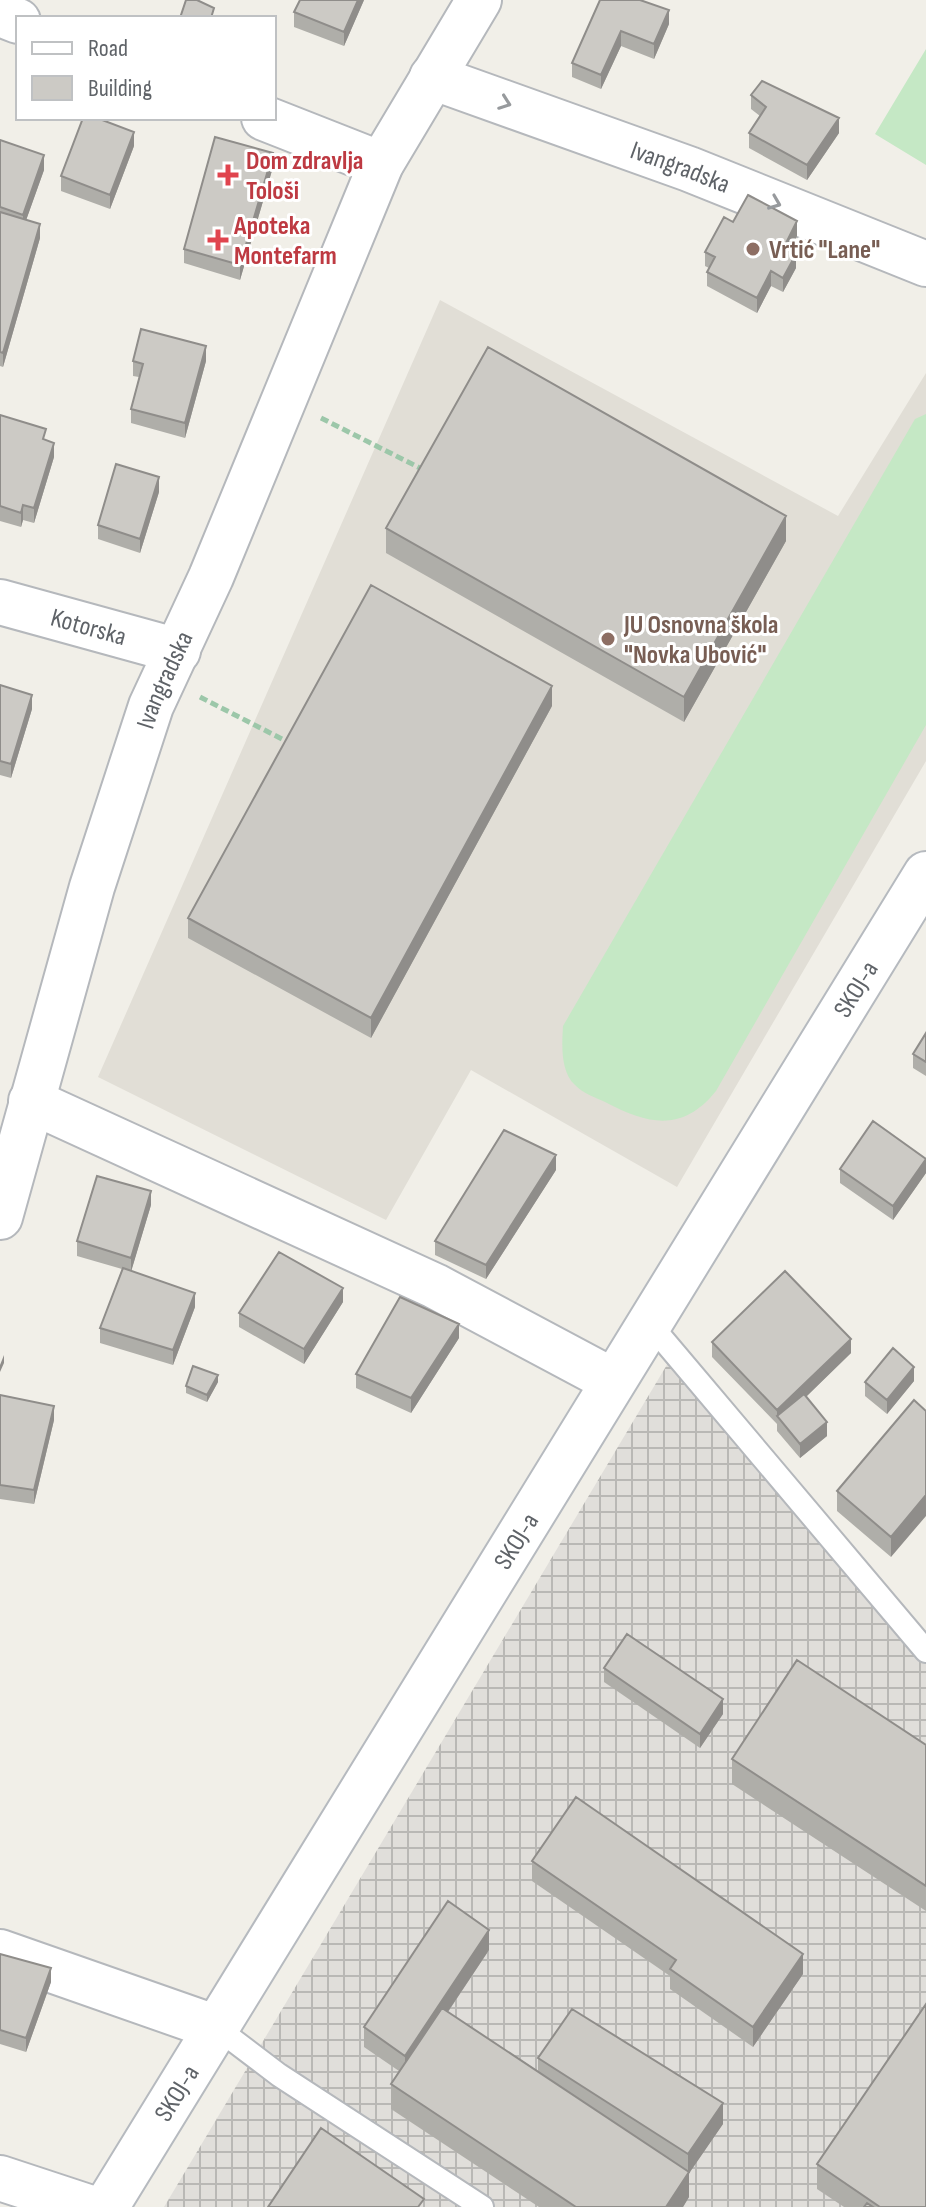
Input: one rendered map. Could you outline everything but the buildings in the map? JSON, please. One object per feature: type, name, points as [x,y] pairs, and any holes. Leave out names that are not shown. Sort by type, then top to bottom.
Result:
[{"type":"street","name":"Ivangradska","points":[[0,1217],[92,887],[151,706],[284,399],[381,164],[479,0]]},
{"type":"street","name":"Ivangradska","points":[[432,77],[689,169],[926,264]]},
{"type":"street","points":[[269,120],[381,164]]},
{"type":"street","name":"Kotorska","points":[[0,602],[171,664]]},
{"type":"street","name":"SKOJ-a","points":[[106,2207],[926,874]]},
{"type":"street","points":[[31,1101],[435,1286],[613,1381]]},
{"type":"street","points":[[0,1952],[217,2028]]},
{"type":"street","points":[[0,2178],[88,2207]]},
{"type":"lane","points":[[649,1323],[926,1651]]},
{"type":"lane","points":[[217,2028],[279,2075],[482,2207]]},
{"type":"path","points":[[284,399],[424,470]]},
{"type":"path","points":[[171,664],[282,739]]},
{"type":"shaded area","name":"JU Osnovna škola \"Novka Ubović\"","points":[[440,300],[838,516],[926,373],[926,761],[677,1187],[471,1070],[386,1220],[98,1077]]},
{"type":"shaded area","points":[[668,1363],[926,1654],[926,2207],[164,2207]]},
{"type":"green space","points":[[926,49],[926,165],[875,134]]},
{"type":"green space","points":[[926,414],[926,725],[716,1091],[704,1104],[678,1119],[651,1120],[622,1110],[586,1093],[570,1079],[563,1057],[563,1026],[915,419]]},
{"type":"place","name":"Dom zdravlja Tološi","points":[[228,175]]},
{"type":"place","name":"Apoteka Montefarm","points":[[218,240]]},
{"type":"place","name":"Vrtić \"Lane\"","points":[[753,249]]},
{"type":"place","name":"JU Osnovna škola \"Novka Ubović\"","points":[[608,639]]}]
